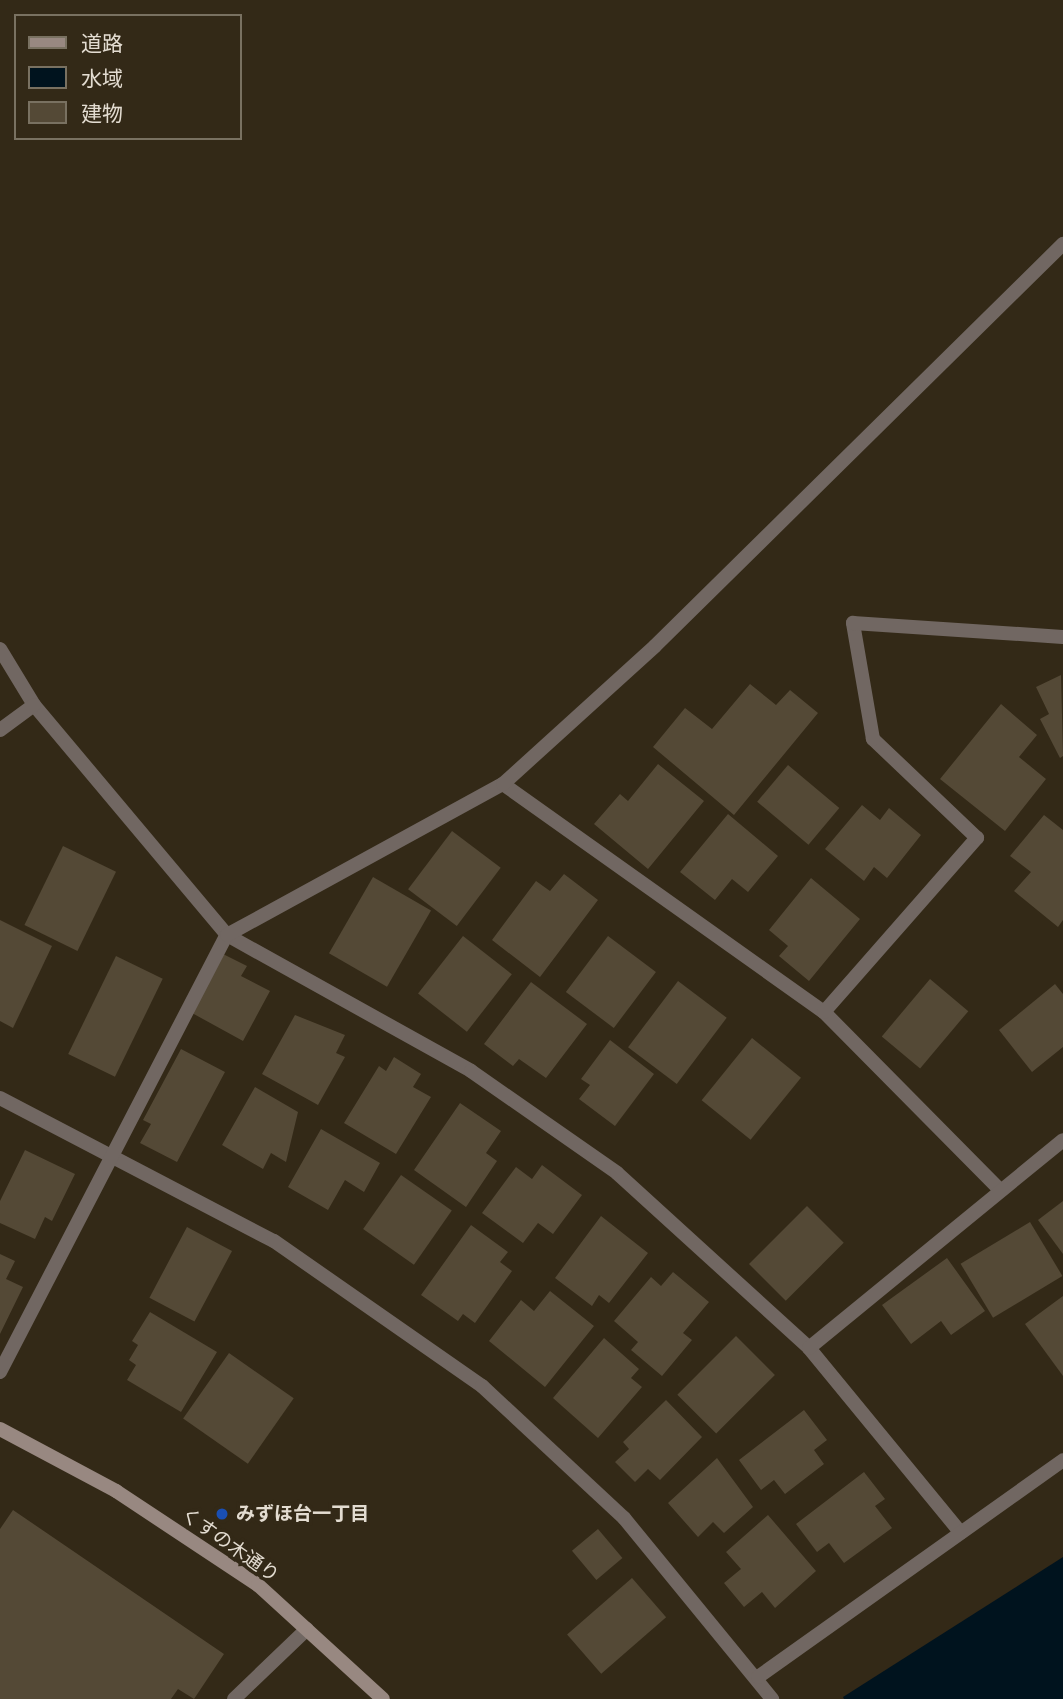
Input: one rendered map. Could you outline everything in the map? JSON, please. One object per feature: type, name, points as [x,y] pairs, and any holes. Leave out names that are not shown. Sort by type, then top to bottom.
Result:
[{"type":"street","points":[[0,1373],[227,935],[503,784],[655,646],[1063,244]]},
{"type":"street","points":[[824,1012],[977,838],[873,739],[853,623],[1063,637]]},
{"type":"street","points":[[0,649],[34,705],[227,935],[471,1071],[617,1173],[809,1348],[961,1533]]},
{"type":"street","points":[[0,730],[34,705]]},
{"type":"street","points":[[503,784],[824,1012],[998,1188]]},
{"type":"street","points":[[0,1098],[113,1154],[274,1241],[482,1386],[624,1518],[758,1677],[772,1699]]},
{"type":"street","points":[[809,1348],[998,1188],[1063,1140]]},
{"type":"street","name":"くすの木通り","points":[[0,1429],[116,1491],[258,1584],[383,1699]]},
{"type":"street","points":[[758,1677],[1063,1460]]},
{"type":"street","points":[[234,1699],[307,1629]]},
{"type":"water","points":[[1063,1557],[1063,1699],[844,1699],[843,1697]]},
{"type":"building","points":[[1061,675],[1063,756],[1060,758],[1040,719],[1049,714],[1036,687]]},
{"type":"building","points":[[750,684],[776,705],[790,690],[818,713],[734,815],[653,747],[685,708],[712,729]]},
{"type":"building","points":[[1001,704],[1037,735],[1019,757],[1046,779],[1005,831],[940,779]]},
{"type":"building","points":[[658,764],[704,801],[648,869],[594,824],[620,794],[628,801]]},
{"type":"building","points":[[788,765],[839,808],[808,845],[757,802]]},
{"type":"building","points":[[862,805],[880,820],[889,808],[921,835],[887,878],[874,867],[864,881],[825,849]]},
{"type":"building","points":[[728,814],[778,856],[748,892],[732,879],[715,900],[680,872]]},
{"type":"building","points":[[1044,815],[1063,830],[1063,920],[1058,927],[1014,891],[1031,872],[1010,856]]},
{"type":"building","points":[[452,831],[501,868],[457,926],[408,889]]},
{"type":"building","points":[[63,846],[116,872],[77,951],[24,925]]},
{"type":"building","points":[[564,874],[598,900],[540,977],[492,940],[536,881],[550,891]]},
{"type":"building","points":[[373,877],[431,910],[387,987],[329,953]]},
{"type":"building","points":[[811,878],[860,919],[809,981],[779,956],[788,946],[769,930]]},
{"type":"building","points":[[0,920],[52,946],[13,1028],[0,1021]]},
{"type":"building","points":[[463,936],[512,974],[467,1032],[418,994]]},
{"type":"building","points":[[608,936],[656,972],[614,1028],[566,992]]},
{"type":"building","points":[[223,954],[247,966],[241,976],[270,991],[243,1041],[192,1013]]},
{"type":"building","points":[[116,956],[163,979],[115,1077],[68,1054]]},
{"type":"building","points":[[930,979],[968,1011],[920,1069],[882,1036]]},
{"type":"building","points":[[678,981],[727,1018],[677,1084],[628,1047]]},
{"type":"building","points":[[531,982],[587,1024],[546,1078],[519,1059],[513,1066],[484,1044]]},
{"type":"building","points":[[1055,984],[1063,994],[1063,1047],[1032,1072],[999,1030]]},
{"type":"building","points":[[295,1015],[345,1035],[336,1053],[345,1057],[318,1105],[262,1074]]},
{"type":"building","points":[[752,1038],[801,1078],[751,1140],[702,1100]]},
{"type":"building","points":[[610,1040],[654,1074],[615,1126],[579,1099],[590,1085],[581,1079]]},
{"type":"building","points":[[181,1049],[225,1072],[177,1162],[140,1143],[151,1124],[143,1120]]},
{"type":"building","points":[[394,1057],[421,1074],[413,1087],[431,1097],[396,1154],[344,1123],[379,1066],[386,1071]]},
{"type":"building","points":[[255,1087],[298,1112],[286,1162],[271,1153],[263,1169],[222,1145]]},
{"type":"building","points":[[460,1103],[501,1131],[486,1153],[497,1161],[466,1207],[414,1170]]},
{"type":"building","points":[[321,1129],[380,1163],[364,1192],[345,1180],[328,1210],[288,1187]]},
{"type":"building","points":[[25,1150],[75,1174],[52,1221],[45,1217],[35,1239],[0,1223],[0,1201]]},
{"type":"building","points":[[542,1165],[582,1195],[553,1234],[538,1223],[523,1243],[482,1213],[516,1167],[532,1179]]},
{"type":"building","points":[[401,1175],[452,1211],[414,1265],[363,1229]]},
{"type":"building","points":[[1063,1201],[1063,1254],[1038,1220]]},
{"type":"building","points":[[807,1206],[844,1243],[786,1301],[749,1264]]},
{"type":"building","points":[[601,1216],[648,1253],[609,1303],[599,1295],[592,1306],[555,1278]]},
{"type":"building","points":[[1030,1222],[1062,1276],[993,1318],[961,1264]]},
{"type":"building","points":[[471,1225],[508,1252],[500,1262],[512,1271],[475,1323],[463,1314],[458,1321],[421,1295]]},
{"type":"building","points":[[187,1227],[232,1251],[194,1322],[149,1298]]},
{"type":"building","points":[[0,1254],[15,1261],[6,1279],[23,1287],[0,1334]]},
{"type":"building","points":[[947,1258],[985,1311],[951,1335],[941,1321],[911,1344],[882,1305]]},
{"type":"building","points":[[673,1272],[709,1302],[683,1333],[692,1340],[662,1376],[631,1350],[638,1342],[614,1321],[651,1277],[661,1286]]},
{"type":"building","points":[[550,1291],[594,1326],[545,1387],[489,1341],[521,1300],[534,1311]]},
{"type":"building","points":[[1063,1296],[1063,1376],[1025,1324]]},
{"type":"building","points":[[150,1312],[217,1352],[181,1412],[127,1380],[136,1365],[129,1360],[138,1345],[132,1341]]},
{"type":"building","points":[[736,1336],[775,1375],[716,1434],[677,1395]]},
{"type":"building","points":[[604,1338],[639,1369],[631,1378],[642,1387],[598,1438],[553,1398]]},
{"type":"building","points":[[229,1353],[294,1398],[248,1464],[183,1419]]},
{"type":"building","points":[[666,1400],[702,1437],[660,1480],[648,1469],[635,1482],[615,1462],[629,1449],[623,1442]]},
{"type":"building","points":[[804,1410],[827,1440],[814,1450],[824,1464],[785,1494],[774,1480],[761,1490],[739,1460]]},
{"type":"building","points":[[717,1458],[753,1507],[724,1533],[713,1522],[698,1537],[668,1503]]},
{"type":"building","points":[[864,1472],[885,1499],[875,1506],[892,1528],[844,1563],[829,1543],[817,1552],[796,1524]]},
{"type":"building","points":[[13,1510],[224,1654],[194,1699],[178,1689],[171,1699],[0,1699],[0,1529]]},
{"type":"building","points":[[768,1515],[816,1571],[775,1608],[762,1592],[744,1607],[724,1583],[741,1569],[726,1552]]},
{"type":"building","points":[[598,1529],[622,1558],[596,1580],[572,1551]]},
{"type":"building","points":[[632,1578],[666,1617],[601,1674],[567,1634]]},
{"type":"place","name":"みずほ台一丁目","points":[[222,1514]]}]
